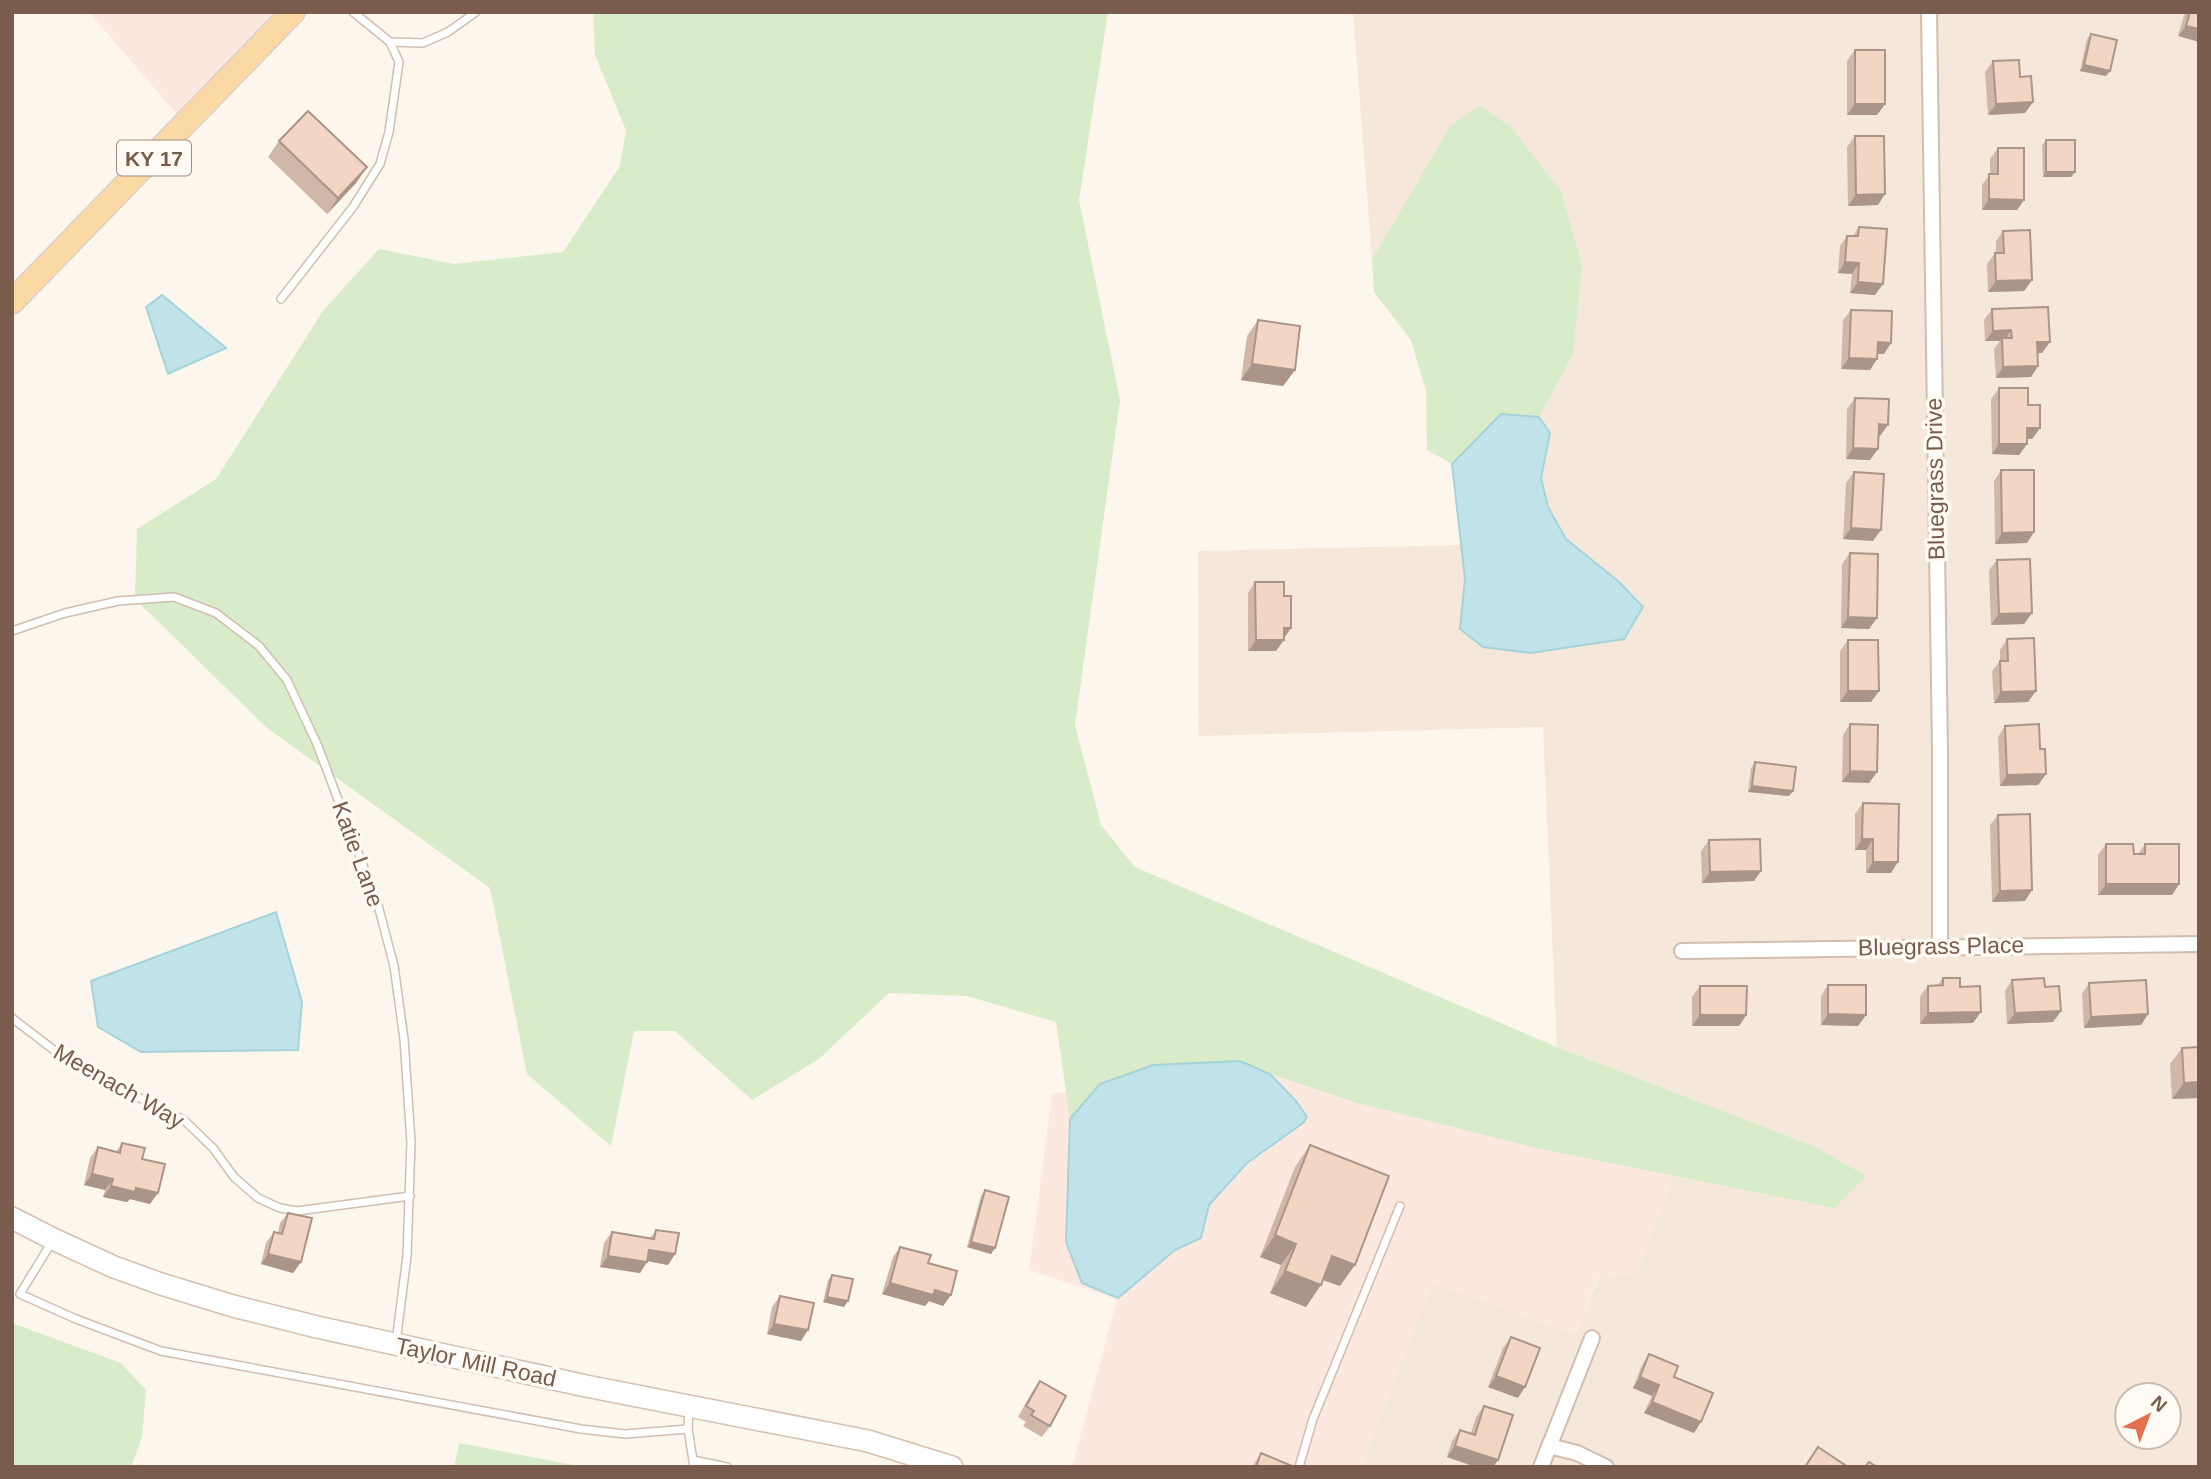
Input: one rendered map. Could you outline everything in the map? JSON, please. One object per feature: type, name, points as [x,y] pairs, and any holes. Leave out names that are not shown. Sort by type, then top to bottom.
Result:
[{"type":"main road","name":"KY 17","points":[[12,302],[293,12]]},
{"type":"main road","name":"Taylor Mill Road","points":[[12,1218],[114,1266],[221,1303],[396,1344],[868,1441],[952,1467]]},
{"type":"street","name":"Bluegrass Drive","points":[[1929,12],[1940,752],[1940,946]]},
{"type":"street","name":"Bluegrass Place","points":[[1682,951],[2199,944]]},
{"type":"street","points":[[1541,1467],[1592,1338]]},
{"type":"street","points":[[1549,1446],[1577,1453],[1606,1467]]},
{"type":"lane","points":[[281,299],[353,207],[380,164],[389,132],[400,62],[390,42],[353,12]]},
{"type":"lane","points":[[390,42],[423,43],[448,32],[475,12]]},
{"type":"lane","name":"Katie Lane","points":[[12,631],[65,613],[118,601],[174,597],[216,613],[259,646],[287,680],[317,744],[378,905],[394,966],[404,1039],[411,1142],[404,1281],[396,1344]]},
{"type":"lane","name":"Meenach Way","points":[[12,1018],[72,1064],[184,1120],[213,1148],[234,1177],[258,1198],[280,1208],[297,1211],[410,1196]]},
{"type":"lane","points":[[1299,1467],[1314,1419],[1400,1206]]},
{"type":"lane","points":[[53,1239],[20,1294],[76,1319],[161,1351],[581,1429],[625,1434],[688,1429]]},
{"type":"lane","points":[[689,1406],[688,1429],[694,1463],[727,1467]]},
{"type":"shaded area","points":[[89,12],[293,12],[186,125]]},
{"type":"shaded area","points":[[1353,12],[2199,12],[2199,1467],[1361,1467],[1432,1283],[1576,1334],[1600,1273],[1636,1274],[1673,1176],[1834,1208],[1814,1146],[1557,1047],[1543,727],[1199,736],[1198,551],[1461,545],[1465,579],[1460,629],[1618,581],[1565,539],[1548,507],[1541,478],[1550,434],[1539,417],[1573,354],[1451,125],[1372,259]]},
{"type":"shaded area","points":[[1240,1061],[1357,1103],[1540,1149],[1673,1176],[1636,1274],[1599,1273],[1576,1334],[1432,1283],[1361,1467],[1072,1467],[1117,1299],[1029,1270],[1052,1094]]},
{"type":"green space","points":[[593,12],[1108,12],[1079,200],[1120,400],[1075,725],[1101,825],[1135,867],[1557,1047],[1814,1146],[1866,1176],[1834,1208],[1540,1149],[1357,1103],[1240,1061],[1100,1084],[1070,1119],[1056,1022],[967,996],[889,993],[819,1059],[752,1100],[675,1031],[634,1031],[611,1146],[527,1074],[490,888],[267,728],[135,599],[137,529],[216,479],[323,311],[379,249],[454,264],[563,252],[620,166],[626,130],[595,55]]},
{"type":"green space","points":[[1480,106],[1511,127],[1561,192],[1582,265],[1573,354],[1539,417],[1501,414],[1452,464],[1427,450],[1426,391],[1411,340],[1374,292],[1372,259],[1451,125]]},
{"type":"green space","points":[[12,1323],[121,1363],[146,1390],[142,1437],[131,1467],[12,1467]]},
{"type":"green space","points":[[459,1443],[584,1467],[454,1467]]},
{"type":"water","points":[[162,295],[226,348],[168,374],[146,307]]},
{"type":"water","points":[[1501,414],[1539,417],[1550,433],[1541,478],[1548,507],[1566,539],[1618,581],[1643,607],[1624,639],[1531,653],[1483,647],[1460,629],[1465,579],[1452,464]]},
{"type":"water","points":[[276,912],[302,1002],[298,1050],[141,1052],[98,1027],[91,981]]},
{"type":"water","points":[[1240,1061],[1270,1074],[1307,1117],[1303,1123],[1247,1163],[1209,1205],[1201,1238],[1175,1250],[1118,1298],[1082,1283],[1066,1242],[1070,1119],[1100,1084],[1153,1065]]},
{"type":"building","points":[[2190,12],[2199,12],[2199,29],[2186,26]]},
{"type":"building","points":[[2091,34],[2117,40],[2110,71],[2084,65]]},
{"type":"building","points":[[1855,50],[1885,50],[1885,104],[1855,104]]},
{"type":"building","points":[[2019,60],[2020,77],[2031,76],[2033,102],[1996,104],[1993,61]]},
{"type":"building","points":[[308,111],[367,167],[338,198],[279,141]]},
{"type":"building","points":[[1855,136],[1884,136],[1885,194],[1856,195]]},
{"type":"building","points":[[2046,140],[2075,140],[2075,172],[2046,172]]},
{"type":"building","points":[[1998,148],[2024,148],[2024,200],[1989,199],[1989,174],[1998,174]]},
{"type":"building","points":[[1859,227],[1887,229],[1883,284],[1858,282],[1859,263],[1845,262],[1847,236],[1858,236]]},
{"type":"building","points":[[2030,230],[2032,280],[1996,281],[1995,253],[2004,253],[2003,231]]},
{"type":"building","points":[[2048,307],[2050,342],[2037,342],[2038,366],[2003,367],[2002,338],[2012,338],[2011,330],[1993,331],[1992,309]]},
{"type":"building","points":[[1851,310],[1892,311],[1891,343],[1878,342],[1877,359],[1849,358]]},
{"type":"building","points":[[1258,320],[1300,326],[1295,370],[1252,364]]},
{"type":"building","points":[[1999,388],[2028,388],[2028,405],[2040,405],[2040,428],[2027,428],[2027,444],[1999,444]]},
{"type":"building","points":[[1855,398],[1889,399],[1888,425],[1879,424],[1878,449],[1853,448]]},
{"type":"building","points":[[2001,470],[2034,470],[2034,532],[2002,533]]},
{"type":"building","points":[[1854,472],[1884,474],[1881,530],[1851,528]]},
{"type":"building","points":[[1850,553],[1878,554],[1877,618],[1848,617]]},
{"type":"building","points":[[2030,559],[2032,613],[1999,614],[1997,560]]},
{"type":"building","points":[[1255,582],[1284,582],[1284,596],[1291,596],[1291,628],[1284,628],[1284,640],[1256,640]]},
{"type":"building","points":[[2034,638],[2036,691],[2001,692],[2000,661],[2008,661],[2007,639]]},
{"type":"building","points":[[1848,640],[1878,640],[1879,691],[1848,691]]},
{"type":"building","points":[[1850,724],[1878,725],[1877,772],[1850,771]]},
{"type":"building","points":[[2039,724],[2040,749],[2045,749],[2046,774],[2007,775],[2005,726]]},
{"type":"building","points":[[1755,762],[1796,767],[1793,791],[1752,786]]},
{"type":"building","points":[[1863,803],[1899,804],[1898,862],[1873,862],[1873,839],[1862,839]]},
{"type":"building","points":[[2030,814],[2032,890],[2000,891],[1998,815]]},
{"type":"building","points":[[1760,839],[1761,871],[1710,872],[1709,840]]},
{"type":"building","points":[[2106,844],[2133,844],[2134,854],[2145,854],[2145,844],[2179,844],[2179,884],[2106,884]]},
{"type":"building","points":[[1943,978],[1960,978],[1960,987],[1980,986],[1981,1012],[1928,1013],[1928,986],[1943,985]]},
{"type":"building","points":[[2044,978],[2045,987],[2059,986],[2061,1011],[2015,1013],[2012,980]]},
{"type":"building","points":[[2146,980],[2148,1014],[2091,1017],[2089,983]]},
{"type":"building","points":[[1828,985],[1866,985],[1866,1015],[1828,1014]]},
{"type":"building","points":[[1700,986],[1747,986],[1746,1015],[1700,1015]]},
{"type":"building","points":[[2199,1047],[2199,1082],[2184,1083],[2182,1048]]},
{"type":"building","points":[[122,1143],[145,1148],[142,1159],[165,1164],[158,1193],[136,1188],[135,1192],[111,1186],[113,1179],[92,1174],[98,1147],[120,1153]]},
{"type":"building","points":[[1310,1145],[1389,1176],[1355,1265],[1332,1256],[1321,1285],[1285,1271],[1296,1244],[1275,1235]]},
{"type":"building","points":[[985,1190],[1009,1197],[995,1248],[971,1242]]},
{"type":"building","points":[[288,1213],[312,1218],[301,1262],[268,1254],[274,1232],[282,1234]]},
{"type":"building","points":[[656,1230],[679,1233],[675,1254],[649,1250],[647,1262],[608,1256],[612,1232],[654,1239]]},
{"type":"building","points":[[900,1247],[931,1255],[928,1263],[957,1271],[951,1295],[935,1290],[933,1295],[890,1283]]},
{"type":"building","points":[[832,1275],[853,1279],[848,1301],[827,1297]]},
{"type":"building","points":[[780,1296],[814,1303],[808,1330],[774,1324]]},
{"type":"building","points":[[1511,1337],[1540,1348],[1525,1387],[1496,1376]]},
{"type":"building","points":[[1649,1354],[1678,1366],[1674,1377],[1713,1393],[1701,1422],[1652,1402],[1659,1385],[1640,1377]]},
{"type":"building","points":[[1040,1381],[1066,1396],[1050,1426],[1031,1415],[1034,1411],[1026,1406]]},
{"type":"building","points":[[1484,1406],[1513,1415],[1498,1460],[1455,1446],[1460,1430],[1475,1435]]},
{"type":"building","points":[[1818,1447],[1848,1467],[1805,1467]]},
{"type":"building","points":[[1261,1453],[1292,1466],[1256,1467]]}]
